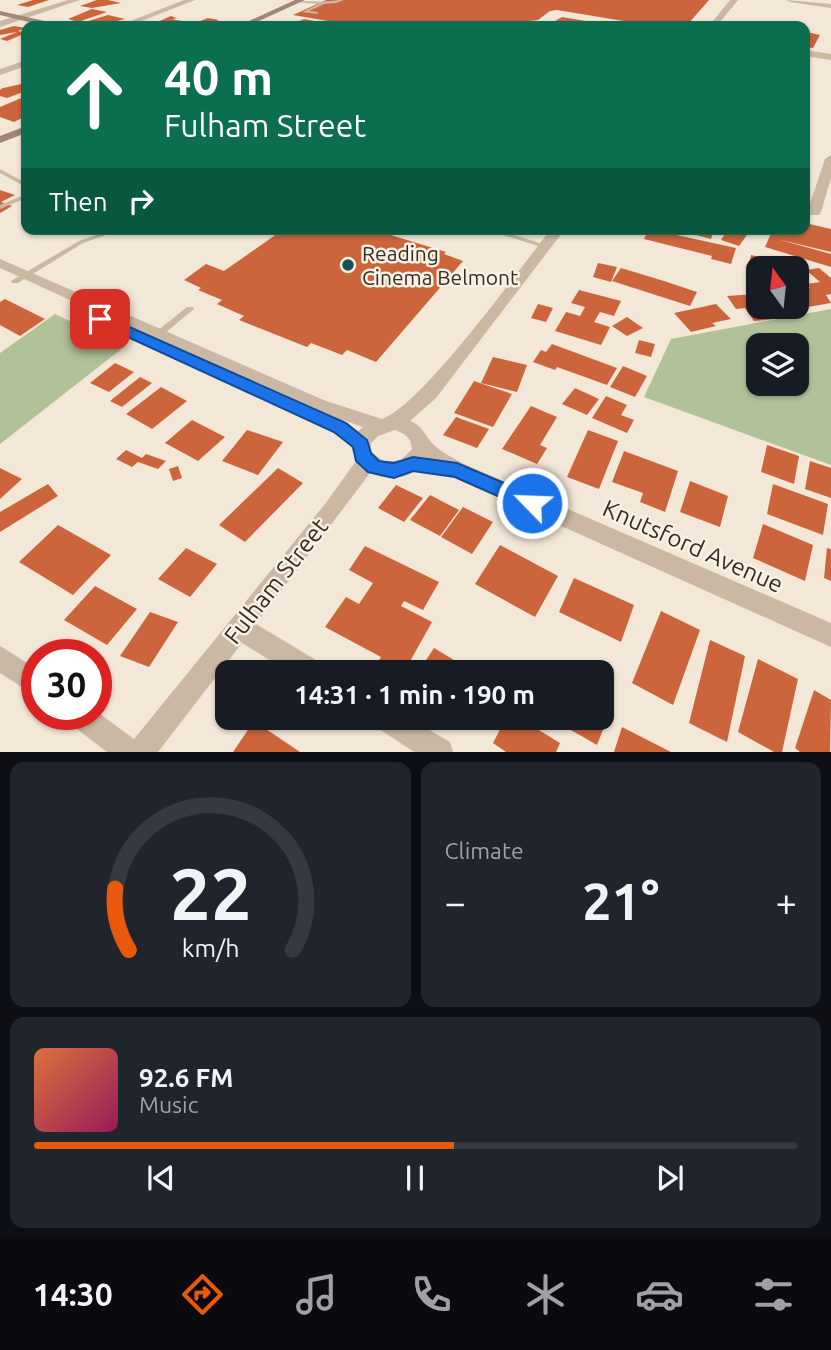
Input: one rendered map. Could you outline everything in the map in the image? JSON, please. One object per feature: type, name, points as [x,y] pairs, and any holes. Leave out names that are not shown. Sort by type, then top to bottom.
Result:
[{"type":"street","points":[[0,24],[76,0]]},
{"type":"street","points":[[135,21],[191,0]]},
{"type":"street","points":[[717,21],[734,0]]},
{"type":"street","points":[[790,0],[831,6]]},
{"type":"street","points":[[253,21],[299,1]]},
{"type":"street","points":[[269,21],[316,1]]},
{"type":"street","points":[[0,13],[34,21]]},
{"type":"street","points":[[810,54],[831,57]]},
{"type":"street","points":[[0,72],[21,64]]},
{"type":"street","points":[[0,138],[21,128]]},
{"type":"street","points":[[831,159],[810,210],[831,216]]},
{"type":"street","name":"Fulham Street","points":[[141,751],[370,459],[369,431],[387,424],[430,393],[553,235]]},
{"type":"street","points":[[0,263],[13,276],[320,405],[387,424],[405,425],[418,448]]},
{"type":"street","points":[[154,337],[340,427],[370,459]]},
{"type":"street","name":"Fulham Street","points":[[370,459],[394,470],[418,448],[430,393]]},
{"type":"street","name":"Knutsford Avenue","points":[[418,448],[457,470],[831,635]]},
{"type":"street","points":[[239,627],[293,660]]},
{"type":"street","points":[[0,657],[21,672]]},
{"type":"street","points":[[100,730],[130,751]]},
{"type":"street","points":[[405,730],[440,751]]},
{"type":"lane","points":[[317,13],[304,12],[330,0]]},
{"type":"lane","points":[[299,1],[332,5],[342,0]]},
{"type":"lane","points":[[0,171],[21,182]]},
{"type":"lane","points":[[0,207],[21,198]]},
{"type":"lane","points":[[13,276],[81,242],[102,235]]},
{"type":"lane","points":[[508,235],[544,246]]},
{"type":"lane","points":[[154,337],[190,309]]},
{"type":"green space","points":[[831,309],[831,465],[644,397],[671,339],[778,319],[809,319],[809,313]]},
{"type":"green space","points":[[55,314],[124,347],[0,444],[0,353]]},
{"type":"building","points":[[33,0],[49,0],[28,7],[17,5]]},
{"type":"building","points":[[97,0],[121,3],[92,8],[80,6]]},
{"type":"building","points":[[326,0],[709,0],[691,21],[624,21],[557,10],[550,11],[538,20],[529,21],[328,21],[293,15]]},
{"type":"building","points":[[92,9],[107,12],[81,21],[68,19]]},
{"type":"building","points":[[108,15],[125,19],[117,21],[88,21]]},
{"type":"building","points":[[171,16],[177,18],[172,19],[182,21],[160,21]]},
{"type":"building","points":[[562,17],[586,21],[555,21]]},
{"type":"building","points":[[208,18],[219,20],[217,21],[200,21]]},
{"type":"building","points":[[21,27],[18,31],[21,35],[7,41],[0,39],[17,32],[0,35],[0,30]]},
{"type":"building","points":[[810,33],[820,35],[813,48],[810,48]]},
{"type":"building","points":[[21,84],[21,93],[7,98],[0,96],[0,90]]},
{"type":"building","points":[[21,98],[21,118],[14,122],[0,117],[0,107]]},
{"type":"building","points":[[0,190],[15,195],[1,202],[12,206],[0,213]]},
{"type":"building","points":[[810,224],[831,229],[831,252],[777,239],[831,254],[831,267],[809,260],[809,256],[795,256],[765,247],[770,235],[810,235]]},
{"type":"building","points":[[275,235],[391,235],[446,252],[444,254],[463,261],[376,362],[347,350],[342,355],[311,343],[307,347],[239,320],[244,316],[217,304],[222,300],[198,290],[201,288],[184,280],[206,264],[224,271]]},
{"type":"building","points":[[646,235],[676,235],[736,248],[731,264],[711,259],[712,256],[644,239]]},
{"type":"building","points":[[696,235],[712,235],[711,239]]},
{"type":"building","points":[[724,235],[747,235],[739,246],[721,240]]},
{"type":"building","points":[[598,263],[617,267],[611,282],[593,277]]},
{"type":"building","points":[[621,268],[697,292],[690,306],[612,281]]},
{"type":"building","points":[[819,268],[831,278],[831,294],[826,295],[831,303],[809,307],[809,284],[820,282],[809,270]]},
{"type":"building","points":[[579,290],[621,301],[614,316],[600,312],[594,322],[610,327],[601,345],[555,331],[566,312],[580,316],[585,307],[571,303]]},
{"type":"building","points":[[746,295],[746,309],[736,309],[727,296]]},
{"type":"building","points":[[5,299],[45,319],[20,336],[0,325],[0,302]]},
{"type":"building","points":[[538,304],[553,308],[546,322],[531,318]]},
{"type":"building","points":[[716,304],[731,319],[691,332],[674,313]]},
{"type":"building","points":[[627,317],[643,328],[627,336],[612,326]]},
{"type":"building","points":[[639,340],[655,344],[651,357],[635,353]]},
{"type":"building","points":[[552,344],[617,368],[607,385],[557,367],[555,370],[533,362],[541,350],[546,352]]},
{"type":"building","points":[[493,357],[527,365],[517,392],[481,383]]},
{"type":"building","points":[[115,363],[134,372],[109,392],[90,383]]},
{"type":"building","points":[[623,366],[647,376],[635,397],[610,387]]},
{"type":"building","points":[[140,377],[152,383],[122,407],[110,401]]},
{"type":"building","points":[[474,381],[512,394],[493,427],[454,413]]},
{"type":"building","points":[[161,387],[187,401],[152,429],[126,414]]},
{"type":"building","points":[[575,388],[599,399],[587,415],[562,404]]},
{"type":"building","points":[[606,396],[627,405],[621,415],[634,420],[627,433],[592,418]]},
{"type":"building","points":[[531,406],[557,417],[540,445],[547,448],[537,464],[502,449]]},
{"type":"building","points":[[456,417],[489,429],[477,448],[443,435]]},
{"type":"building","points":[[192,420],[225,437],[198,461],[165,443]]},
{"type":"building","points":[[247,430],[283,442],[258,475],[222,461]]},
{"type":"building","points":[[588,430],[618,441],[599,489],[567,477]]},
{"type":"building","points":[[767,445],[799,456],[794,484],[761,472]]},
{"type":"building","points":[[126,450],[142,458],[146,454],[166,461],[158,469],[138,462],[132,467],[116,459]]},
{"type":"building","points":[[624,451],[678,471],[665,512],[640,502],[643,493],[612,482]]},
{"type":"building","points":[[810,461],[831,468],[831,498],[805,489]]},
{"type":"building","points":[[178,466],[182,478],[173,481],[169,469]]},
{"type":"building","points":[[0,468],[22,479],[0,499]]},
{"type":"building","points":[[278,468],[303,483],[245,542],[219,525]]},
{"type":"building","points":[[690,481],[728,496],[720,527],[680,512]]},
{"type":"building","points":[[48,484],[58,496],[0,532],[0,512]]},
{"type":"building","points":[[773,484],[828,504],[823,535],[767,514]]},
{"type":"building","points":[[396,485],[423,498],[404,522],[378,508]]},
{"type":"building","points":[[430,495],[459,510],[440,536],[410,520]]},
{"type":"building","points":[[463,507],[493,522],[472,554],[441,537]]},
{"type":"building","points":[[763,524],[813,545],[805,581],[753,558]]},
{"type":"building","points":[[58,525],[111,555],[73,595],[19,562]]},
{"type":"building","points":[[500,545],[558,576],[535,617],[475,584]]},
{"type":"building","points":[[365,546],[439,582],[423,610],[404,601],[401,606],[432,622],[411,660],[379,660],[381,657],[325,627],[346,597],[359,604],[373,583],[349,570]]},
{"type":"building","points":[[186,548],[217,564],[190,597],[158,579]]},
{"type":"building","points":[[827,548],[831,549],[831,581],[824,578]]},
{"type":"building","points":[[574,578],[634,605],[621,642],[559,612]]},
{"type":"building","points":[[95,586],[137,609],[112,639],[97,639],[64,620]]},
{"type":"building","points":[[661,611],[700,630],[673,705],[632,683]]},
{"type":"building","points":[[150,612],[178,622],[149,667],[120,656]]},
{"type":"building","points":[[710,640],[745,656],[727,742],[689,723]]},
{"type":"building","points":[[434,648],[454,660],[426,660]]},
{"type":"building","points":[[758,659],[798,679],[782,752],[774,752],[738,732]]},
{"type":"building","points":[[814,690],[831,700],[830,752],[800,752],[795,748]]},
{"type":"building","points":[[622,727],[671,752],[614,752]]},
{"type":"building","points":[[248,730],[267,730],[300,752],[233,752]]},
{"type":"building","points":[[500,730],[539,730],[560,743],[556,752],[506,752],[493,743]]},
{"type":"building","points":[[571,730],[603,730],[597,745]]},
{"type":"place","name":"Reading Cinema Belmont","points":[[348,265]]},
{"type":"route","points":[[100,319],[340,427],[361,444],[363,456],[374,467],[394,470],[413,464],[457,470],[532,503]]}]
